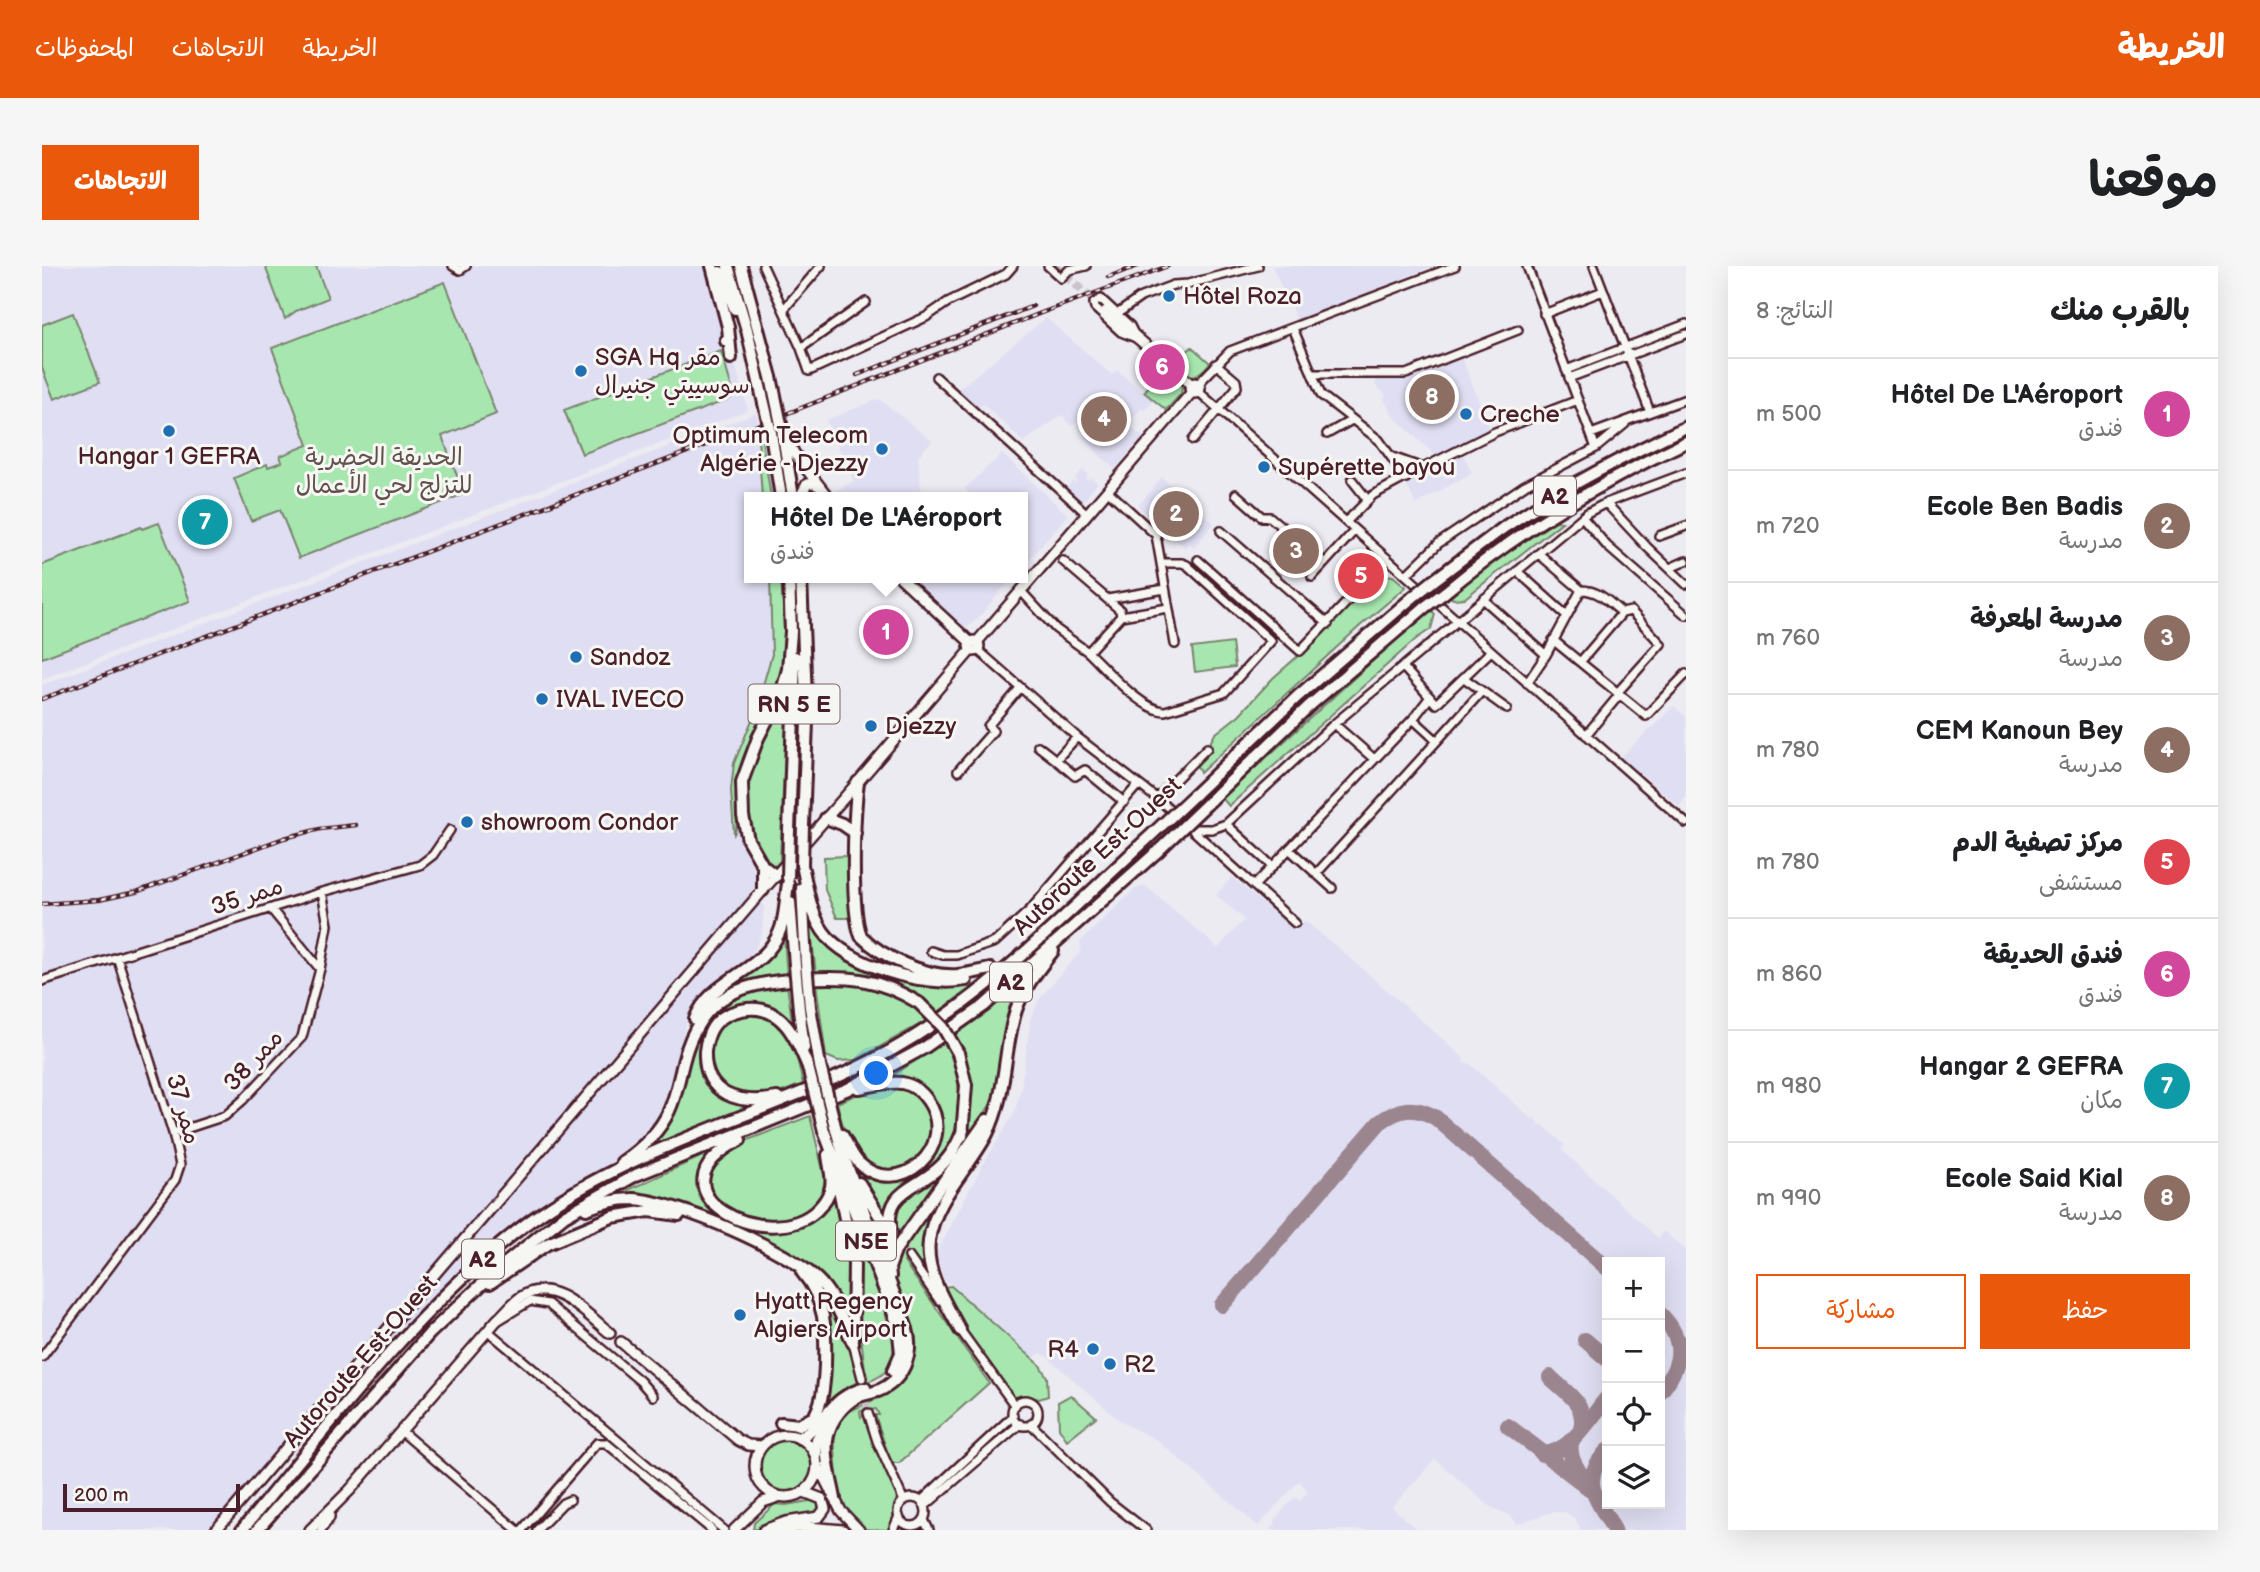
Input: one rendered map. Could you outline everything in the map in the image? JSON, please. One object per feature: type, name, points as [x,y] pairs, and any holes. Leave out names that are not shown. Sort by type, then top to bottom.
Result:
[{"type":"highway","points":[[715,266],[747,330]]},
{"type":"highway","points":[[715,266],[731,358]]},
{"type":"highway","points":[[728,266],[759,382],[777,431],[792,492]]},
{"type":"highway","points":[[741,266],[771,377],[781,492]]},
{"type":"highway","name":"Autoroute Est-Ouest","points":[[242,1530],[376,1370],[475,1265],[531,1220],[587,1185],[686,1139],[803,1093],[874,1060],[931,1027],[1020,956],[1298,696],[1433,581],[1507,526],[1550,499],[1633,452],[1686,427]]},
{"type":"highway","name":"Autoroute Est-Ouest","points":[[257,1530],[422,1342],[496,1271],[572,1210],[636,1175],[849,1089],[925,1048],[984,1006],[1069,932],[1158,852],[1308,707],[1479,563],[1603,483],[1686,442]]},
{"type":"highway","points":[[776,876],[763,866],[748,840],[743,816],[742,782],[758,738],[782,691],[788,669],[790,583]]},
{"type":"highway","name":"RN 5 E","points":[[790,583],[795,631],[788,881],[805,1008],[808,1068],[829,1129],[845,1160]]},
{"type":"highway","name":"RN 5 E","points":[[800,964],[807,722],[801,583]]},
{"type":"highway","points":[[858,782],[855,834],[858,927],[861,936],[868,943],[909,965],[938,974],[957,975],[990,969]]},
{"type":"highway","points":[[826,818],[842,824],[855,834]]},
{"type":"highway","points":[[802,865],[812,906],[825,933],[858,958],[929,982],[944,983],[966,980],[1020,956]]},
{"type":"highway","points":[[762,890],[763,866]]},
{"type":"highway","points":[[587,1185],[638,1151],[650,1140],[669,1113],[697,1014],[718,988],[766,953],[779,933],[788,881]]},
{"type":"highway","points":[[960,1330],[933,1277],[929,1260],[930,1234],[941,1205],[988,1132],[1000,1100],[1018,1006],[1031,981],[1069,932]]},
{"type":"highway","points":[[687,1051],[703,1016],[719,1000],[748,986],[779,981],[846,978],[871,981],[896,989],[919,1003],[943,1027],[958,1053],[966,1085],[963,1130],[954,1166]]},
{"type":"highway","name":"RN 5 E","points":[[805,1008],[820,1066],[833,1156]]},
{"type":"highway","points":[[803,1093],[758,1102],[729,1096],[710,1078],[706,1068],[705,1046],[719,1020],[743,1009],[762,1009],[784,1021],[800,1045],[808,1068]]},
{"type":"highway","points":[[786,1116],[733,1144],[710,1160],[704,1175],[704,1186],[709,1199],[718,1208],[741,1221],[760,1225],[790,1224],[812,1214],[824,1202],[831,1188],[829,1129],[843,1135],[859,1163],[884,1175],[900,1174],[916,1167],[928,1156],[937,1130],[935,1116],[930,1104],[917,1089],[893,1083],[849,1089]]},
{"type":"highway","points":[[890,1283],[889,1268],[896,1249],[1000,1100]]},
{"type":"highway","name":"N5E","points":[[845,1160],[891,1234],[890,1215],[897,1198],[910,1185],[943,1164],[955,1148],[963,1130]]},
{"type":"highway","name":"N5E","points":[[833,1156],[901,1324]]},
{"type":"highway","name":"N5E","points":[[833,1156],[853,1257],[853,1343]]},
{"type":"highway","name":"N5E","points":[[845,1160],[890,1283],[901,1324]]},
{"type":"highway","points":[[533,1242],[594,1206],[612,1201],[631,1199],[681,1209],[743,1236],[811,1273],[827,1291],[853,1343]]},
{"type":"highway","points":[[461,1303],[547,1244],[617,1216],[641,1211],[665,1212],[743,1236]]},
{"type":"highway","points":[[781,1255],[808,1280],[824,1313],[826,1336],[822,1401],[816,1415],[797,1437]]},
{"type":"highway","points":[[817,1461],[817,1439],[823,1429],[859,1396],[886,1386],[901,1373],[910,1348],[909,1335],[901,1324]]},
{"type":"highway","points":[[797,1437],[817,1426],[842,1396],[880,1383],[889,1375],[901,1353],[901,1324]]},
{"type":"highway","points":[[835,1499],[827,1437],[835,1418],[843,1410]]},
{"type":"highway","points":[[780,1423],[799,1425],[816,1415]]},
{"type":"main road","points":[[1028,583],[1195,388],[1106,312]]},
{"type":"main road","points":[[777,431],[824,492]]},
{"type":"main road","points":[[803,492],[807,484],[813,483],[824,492]]},
{"type":"main road","points":[[906,583],[974,646]]},
{"type":"main road","points":[[216,1530],[1028,583]]},
{"type":"main road","points":[[310,1530],[401,1431],[497,1320],[524,1295],[551,1291],[564,1296],[610,1333]]},
{"type":"main road","points":[[621,1342],[738,1440],[762,1446]]},
{"type":"main road","points":[[778,1497],[764,1489],[756,1476],[755,1460],[762,1446],[776,1437],[797,1437],[809,1445],[841,1511],[859,1530]]},
{"type":"main road","points":[[734,1530],[765,1501],[792,1497],[804,1492],[815,1479],[817,1461]]},
{"type":"main road","points":[[764,1530],[786,1522],[815,1519],[822,1515],[825,1505],[822,1499],[804,1492]]},
{"type":"main road","points":[[776,1530],[808,1527],[843,1530]]},
{"type":"street","points":[[453,266],[460,270],[466,266]]},
{"type":"street","points":[[763,266],[801,348],[808,371],[926,317],[948,302],[1006,274],[1013,266]]},
{"type":"street","points":[[784,309],[821,266]]},
{"type":"street","points":[[1048,266],[1061,278],[1067,268],[1086,266]]},
{"type":"street","points":[[1117,314],[1141,297],[1174,285],[1188,284],[1258,266]]},
{"type":"street","points":[[1455,266],[1230,351],[1195,388],[1686,823]]},
{"type":"street","points":[[1527,266],[1597,448]]},
{"type":"street","points":[[1594,266],[1650,412]]},
{"type":"street","points":[[1545,314],[1603,291]]},
{"type":"street","points":[[1101,299],[1130,326],[1136,338],[1121,332],[1095,308],[1094,303],[1101,299]]},
{"type":"street","points":[[801,348],[866,302]]},
{"type":"street","points":[[1566,370],[1686,324]]},
{"type":"street","points":[[1293,328],[1321,395],[1379,440],[1406,478]]},
{"type":"street","points":[[1312,374],[1406,374],[1518,330]]},
{"type":"street","points":[[1569,379],[1686,334]]},
{"type":"street","points":[[1193,440],[1237,384],[1216,364]]},
{"type":"street","points":[[936,377],[1086,513]]},
{"type":"street","points":[[1591,434],[1686,399]]},
{"type":"street","points":[[1346,522],[1367,499],[1423,468],[1494,432],[1578,400]]},
{"type":"street","points":[[1406,575],[1439,543],[1514,492],[1597,448],[1631,419]]},
{"type":"street","points":[[1327,434],[1352,420]]},
{"type":"street","points":[[1392,457],[1423,468]]},
{"type":"street","points":[[1192,829],[1226,824],[1334,724],[1583,518],[1606,503],[1686,473]]},
{"type":"street","points":[[1352,480],[1367,499]]},
{"type":"street","points":[[1107,490],[1156,535],[1175,644]]},
{"type":"street","points":[[1236,494],[1262,517],[1270,517],[1325,563]]},
{"type":"street","points":[[1606,503],[1686,584]]},
{"type":"street","points":[[1583,518],[1607,546],[1686,615]]},
{"type":"street","points":[[1659,536],[1686,526]]},
{"type":"street","points":[[1312,577],[1355,530]]},
{"type":"street","points":[[1221,531],[1328,624]]},
{"type":"street","points":[[1539,554],[1581,590],[1599,593],[1622,613]]},
{"type":"street","points":[[1198,560],[1298,650],[1302,650],[1388,559]]},
{"type":"street","points":[[1063,561],[1120,610],[1121,616]]},
{"type":"street","points":[[1670,568],[1686,561]]},
{"type":"street","points":[[1021,591],[1056,629],[1088,652],[1145,705],[1158,711],[1165,710],[1224,693],[1271,641],[1186,565],[1161,563]]},
{"type":"street","points":[[1517,571],[1566,615]]},
{"type":"street","points":[[1108,599],[1165,589]]},
{"type":"street","points":[[1527,683],[1546,655],[1581,590]]},
{"type":"street","points":[[1483,599],[1546,655]]},
{"type":"street","points":[[1088,652],[1121,616],[1168,608]]},
{"type":"street","points":[[1581,662],[1622,613],[1631,611],[1661,644],[1586,735]]},
{"type":"street","points":[[1553,640],[1646,716],[1686,674]]},
{"type":"street","points":[[974,646],[1077,737],[1137,786],[1157,798],[1295,923]]},
{"type":"street","points":[[1403,667],[1434,703],[1438,704],[1491,650]]},
{"type":"street","points":[[1464,678],[1507,709]]},
{"type":"street","points":[[958,771],[993,731],[988,726],[1020,688]]},
{"type":"street","points":[[1316,874],[1482,691]]},
{"type":"street","points":[[1254,886],[1413,719],[1430,697]]},
{"type":"street","points":[[1413,719],[1437,741]]},
{"type":"street","points":[[1334,724],[1373,758]]},
{"type":"street","points":[[1056,760],[1077,737]]},
{"type":"street","points":[[1038,746],[1076,776],[1085,770],[1124,802]]},
{"type":"street","points":[[1157,798],[1207,748]]},
{"type":"street","points":[[932,951],[943,955],[957,955],[995,942],[1030,910],[1137,786]]},
{"type":"street","points":[[1226,824],[1272,866]]},
{"type":"street","name":"ممر 35","points":[[42,981],[322,892],[420,865],[433,855],[450,830]]},
{"type":"street","points":[[1289,849],[1332,888]]},
{"type":"street","name":"ممر 38","points":[[173,1133],[225,1116],[243,1101],[302,1037],[320,969],[328,925],[322,892]]},
{"type":"street","points":[[271,909],[320,969]]},
{"type":"street","name":"ممر 37","points":[[42,1357],[175,1180],[180,1165],[173,1133],[117,957]]},
{"type":"street","name":"N5E","points":[[909,1258],[1015,1406]]},
{"type":"street","points":[[497,1320],[512,1314],[530,1301],[545,1302],[644,1384],[653,1396]]},
{"type":"street","points":[[488,1331],[724,1530]]},
{"type":"street","name":"N5E","points":[[853,1343],[862,1378]]},
{"type":"street","points":[[923,1504],[1013,1416],[1015,1406],[1025,1400],[1035,1404],[1038,1414],[1031,1424]]},
{"type":"street","points":[[868,1413],[877,1441],[904,1501]]},
{"type":"street","points":[[1013,1416],[1020,1424]]},
{"type":"street","points":[[923,1504],[1020,1424],[1031,1424],[1110,1502],[1146,1530]]},
{"type":"street","points":[[401,1431],[517,1530]]},
{"type":"street","points":[[522,1530],[597,1443],[602,1441],[712,1530]]},
{"type":"street","points":[[893,1530],[899,1516],[899,1507],[904,1501],[911,1498],[923,1504],[926,1513],[924,1520],[911,1528],[899,1516]]},
{"type":"street","points":[[539,1529],[562,1503],[570,1500]]},
{"type":"street","points":[[321,1530],[330,1518],[330,1509]]},
{"type":"street","points":[[741,1530],[755,1510]]},
{"type":"street","points":[[924,1520],[929,1530]]},
{"type":"shaded area","points":[[42,266],[707,266],[748,410],[42,679]]},
{"type":"shaded area","points":[[1272,266],[1430,266],[1431,267],[1297,320]]},
{"type":"shaded area","points":[[1046,318],[1112,375],[1117,370],[1154,401],[1145,410],[1142,408],[1127,423],[1143,438],[1115,469],[1099,455],[1077,421],[1071,426],[1062,415],[1024,442],[983,404],[977,409],[956,391]]},
{"type":"shaded area","points":[[1462,358],[1490,430],[1436,456],[1393,416],[1384,399],[1386,395],[1375,385],[1377,380],[1407,380]]},
{"type":"shaded area","name":"Optimum Telecom Algérie - Djezzy","points":[[879,399],[932,441],[918,456],[922,492],[833,492],[854,481],[826,420]]},
{"type":"shaded area","points":[[756,413],[761,435],[765,434],[773,492],[744,492],[744,583],[783,583],[786,630],[782,685],[742,767],[736,790],[742,838],[757,878],[764,908],[762,933],[753,954],[704,991],[694,1006],[685,1027],[678,1067],[668,1101],[659,1121],[631,1153],[555,1200],[439,1293],[212,1530],[42,1530],[42,685]]},
{"type":"shaded area","points":[[1462,453],[1472,473],[1416,504],[1405,483]]},
{"type":"shaded area","points":[[1002,454],[1068,515],[1028,560],[1028,492],[968,492],[965,488]]},
{"type":"shaded area","points":[[1083,470],[1088,474],[1086,478],[1089,480],[1091,477],[1097,483],[1086,498],[1078,502],[1067,488],[1073,481],[1077,481],[1075,478]]},
{"type":"shaded area","points":[[1162,477],[1214,523],[1194,548],[1189,543],[1185,548],[1138,506]]},
{"type":"shaded area","points":[[916,583],[1008,583],[966,628]]},
{"type":"shaded area","points":[[1674,706],[1686,717],[1686,797],[1679,806],[1621,757]]},
{"type":"shaded area","points":[[1232,877],[1295,931],[1305,921],[1342,951],[1464,1058],[1465,1064],[1468,1062],[1533,1120],[1535,1118],[1543,1125],[1564,1145],[1562,1150],[1658,1238],[1664,1231],[1686,1251],[1686,1530],[1581,1530],[1575,1518],[1565,1512],[1552,1512],[1517,1524],[1511,1516],[1489,1506],[1435,1459],[1392,1507],[1417,1530],[1270,1530],[1276,1523],[1274,1520],[1295,1497],[1300,1501],[1308,1491],[1299,1481],[1258,1526],[1157,1440],[1124,1424],[1046,1356],[1040,1353],[1034,1359],[944,1279],[936,1254],[982,1166],[1014,1114],[1021,1088],[1031,1017],[1040,998],[1081,951],[1080,942],[1135,889],[1146,886],[1218,948],[1244,919],[1216,895]]},
{"type":"green space","points":[[265,266],[316,266],[328,298],[296,311],[285,319]]},
{"type":"green space","name":"الحديقة الحضرية للتزلج لحي الأعمال","points":[[445,282],[496,414],[442,436],[464,494],[299,558],[280,510],[251,521],[234,478],[267,464],[268,467],[282,462],[280,456],[308,445],[272,348]]},
{"type":"green space","points":[[73,313],[100,382],[54,399],[42,368],[42,325]]},
{"type":"green space","points":[[1192,347],[1210,363],[1200,373],[1192,376],[1173,363]]},
{"type":"green space","points":[[721,351],[733,392],[730,399],[582,454],[564,410]]},
{"type":"green space","points":[[1163,369],[1182,387],[1181,394],[1166,410],[1144,392]]},
{"type":"green space","points":[[758,439],[762,441],[770,492],[762,492]]},
{"type":"green space","points":[[1556,521],[1562,522],[1465,598],[1453,599],[1448,595],[1495,560]]},
{"type":"green space","points":[[159,523],[190,601],[42,658],[42,565],[141,527],[142,529]]},
{"type":"green space","points":[[1378,574],[1393,576],[1406,587],[1200,773],[1197,766],[1215,734],[1239,715]]},
{"type":"green space","points":[[770,583],[781,583],[784,643],[781,675],[770,706],[739,770],[734,834],[731,790],[734,763],[755,713],[772,654]]},
{"type":"green space","points":[[1430,609],[1435,614],[1431,629],[1416,639],[1229,806],[1222,798]]},
{"type":"green space","points":[[1232,643],[1235,667],[1195,672],[1192,648]]},
{"type":"green space","points":[[787,698],[780,861],[771,866],[751,834],[746,798],[754,763]]},
{"type":"green space","points":[[847,856],[850,918],[837,918],[825,890],[824,857]]},
{"type":"green space","points":[[809,913],[825,936],[913,981],[933,986],[974,985],[937,1013],[910,992],[881,980],[850,974],[816,974]]},
{"type":"green space","points":[[782,936],[787,977],[712,998]]},
{"type":"green space","points":[[859,982],[910,1001],[929,1019],[856,1060],[838,1061],[826,1056],[816,983]]},
{"type":"green space","points":[[787,985],[793,1028],[761,1005],[711,1024],[708,1081],[755,1104],[646,1148],[669,1118],[696,1039],[714,1011],[742,995]]},
{"type":"green space","points":[[1009,995],[1014,1002],[993,1100],[961,1152],[968,1103],[954,1036]]},
{"type":"green space","points":[[768,1014],[793,1041],[803,1084],[761,1098],[743,1097],[728,1091],[717,1081],[711,1069],[709,1056],[712,1041],[733,1015]]},
{"type":"green space","points":[[945,1042],[956,1069],[960,1098],[950,1149],[946,1158],[905,1186],[887,1222],[854,1167],[871,1175],[895,1180],[913,1174],[933,1156],[942,1130],[942,1116],[937,1104],[928,1093],[892,1079],[892,1076]]},
{"type":"green space","points":[[887,1085],[909,1089],[917,1094],[926,1105],[932,1125],[930,1141],[922,1155],[911,1165],[898,1171],[883,1171],[868,1166],[855,1154],[846,1136],[837,1103]]},
{"type":"green space","points":[[810,1116],[825,1179],[821,1197],[810,1211],[797,1219],[755,1223],[716,1205],[706,1177],[708,1171],[735,1145]]},
{"type":"green space","points":[[709,1153],[699,1175],[702,1196],[712,1210],[727,1221],[746,1228],[787,1230],[804,1225],[818,1215],[832,1186],[848,1260],[849,1320],[828,1286],[798,1259],[625,1194],[628,1190]]},
{"type":"green space","points":[[952,1159],[950,1167],[903,1229],[885,1270],[864,1200],[887,1237],[898,1202]]},
{"type":"green space","points":[[964,1163],[938,1206],[928,1276],[913,1255],[904,1262],[989,1383],[899,1463],[891,1463],[875,1415],[879,1415],[876,1409],[860,1411],[861,1417],[865,1415],[873,1444],[897,1495],[893,1525],[888,1530],[860,1529],[844,1508],[838,1492],[834,1434],[841,1420],[850,1411],[882,1396],[881,1393],[900,1377],[891,1288],[895,1259]]},
{"type":"green space","points":[[848,1206],[894,1339],[892,1358],[887,1370],[879,1377],[846,1390],[835,1398],[825,1411],[827,1335],[816,1286],[823,1291],[848,1340],[858,1377],[866,1377],[859,1321],[857,1267]]},
{"type":"green space","points":[[951,1286],[1039,1364],[1047,1377],[1048,1396],[1039,1399],[1029,1396],[1013,1397],[1005,1390],[961,1327],[942,1287]]},
{"type":"green space","points":[[1071,1395],[1096,1417],[1067,1440],[1059,1428],[1058,1402]]},
{"type":"green space","points":[[786,1439],[805,1447],[813,1466],[805,1485],[786,1493],[767,1485],[759,1466],[767,1447]]},
{"type":"green space","points":[[817,1501],[821,1510],[753,1530],[754,1523],[775,1504]]},
{"type":"taxiway","points":[[1222,1305],[1379,1123],[1406,1110],[1420,1111],[1436,1118],[1602,1264]]},
{"type":"taxiway","points":[[1665,1320],[1674,1333],[1678,1352],[1677,1362],[1665,1386]]},
{"type":"taxiway","points":[[1585,1340],[1602,1355]]},
{"type":"taxiway","points":[[1550,1377],[1578,1405],[1581,1412],[1581,1429]]},
{"type":"taxiway","points":[[1542,1454],[1562,1448],[1570,1442],[1602,1404]]},
{"type":"taxiway","points":[[1508,1426],[1594,1492]]},
{"type":"taxiway","points":[[1572,1439],[1572,1456],[1585,1481]]},
{"type":"taxiway","points":[[1602,1457],[1593,1472],[1592,1481],[1593,1490],[1602,1508]]},
{"type":"taxiway","points":[[1602,1509],[1614,1530]]},
{"type":"tunnel","points":[[1055,266],[1106,311]]},
{"type":"tunnel","points":[[891,1234],[909,1257]]},
{"type":"tunnel","points":[[864,1392],[868,1413]]},
{"type":"railway","points":[[1108,277],[1138,266]]},
{"type":"railway","points":[[42,699],[1168,266]]},
{"type":"railway","points":[[857,375],[1033,306]]},
{"type":"railway","points":[[42,904],[99,900],[136,892],[284,838],[320,829],[356,825]]},
{"type":"place","name":"Hôtel Roza","points":[[1169,296]]},
{"type":"place","name":"فندق الحديقة","points":[[1162,367]]},
{"type":"place","name":"SGA Hq مقر سوسييتي جنيرال","points":[[581,371]]},
{"type":"place","name":"Ecole Said Kial","points":[[1432,397]]},
{"type":"place","name":"Creche","points":[[1466,414]]},
{"type":"place","name":"CEM Kanoun Bey","points":[[1104,419]]},
{"type":"place","name":"Hangar 1 GEFRA","points":[[169,431]]},
{"type":"place","name":"Optimum Telecom Algérie - Djezzy","points":[[882,449]]},
{"type":"place","name":"Supérette bayou","points":[[1264,467]]},
{"type":"place","name":"Ecole Ben Badis","points":[[1176,514]]},
{"type":"place","name":"Hangar 2 GEFRA","points":[[205,522]]},
{"type":"place","name":"مدرسة المعرفة","points":[[1296,551]]},
{"type":"place","name":"مركز تصفية الدم","points":[[1361,576]]},
{"type":"place","name":"Hôtel De L'Aéroport","points":[[886,632]]},
{"type":"place","name":"Sandoz","points":[[576,657]]},
{"type":"place","name":"IVAL IVECO","points":[[542,699]]},
{"type":"place","name":"Djezzy","points":[[871,726]]},
{"type":"place","name":"showroom Condor","points":[[467,822]]},
{"type":"place","name":"Hyatt Regency Algiers Airport","points":[[740,1315]]},
{"type":"place","name":"R4","points":[[1093,1349]]},
{"type":"place","name":"R2","points":[[1110,1364]]}]
